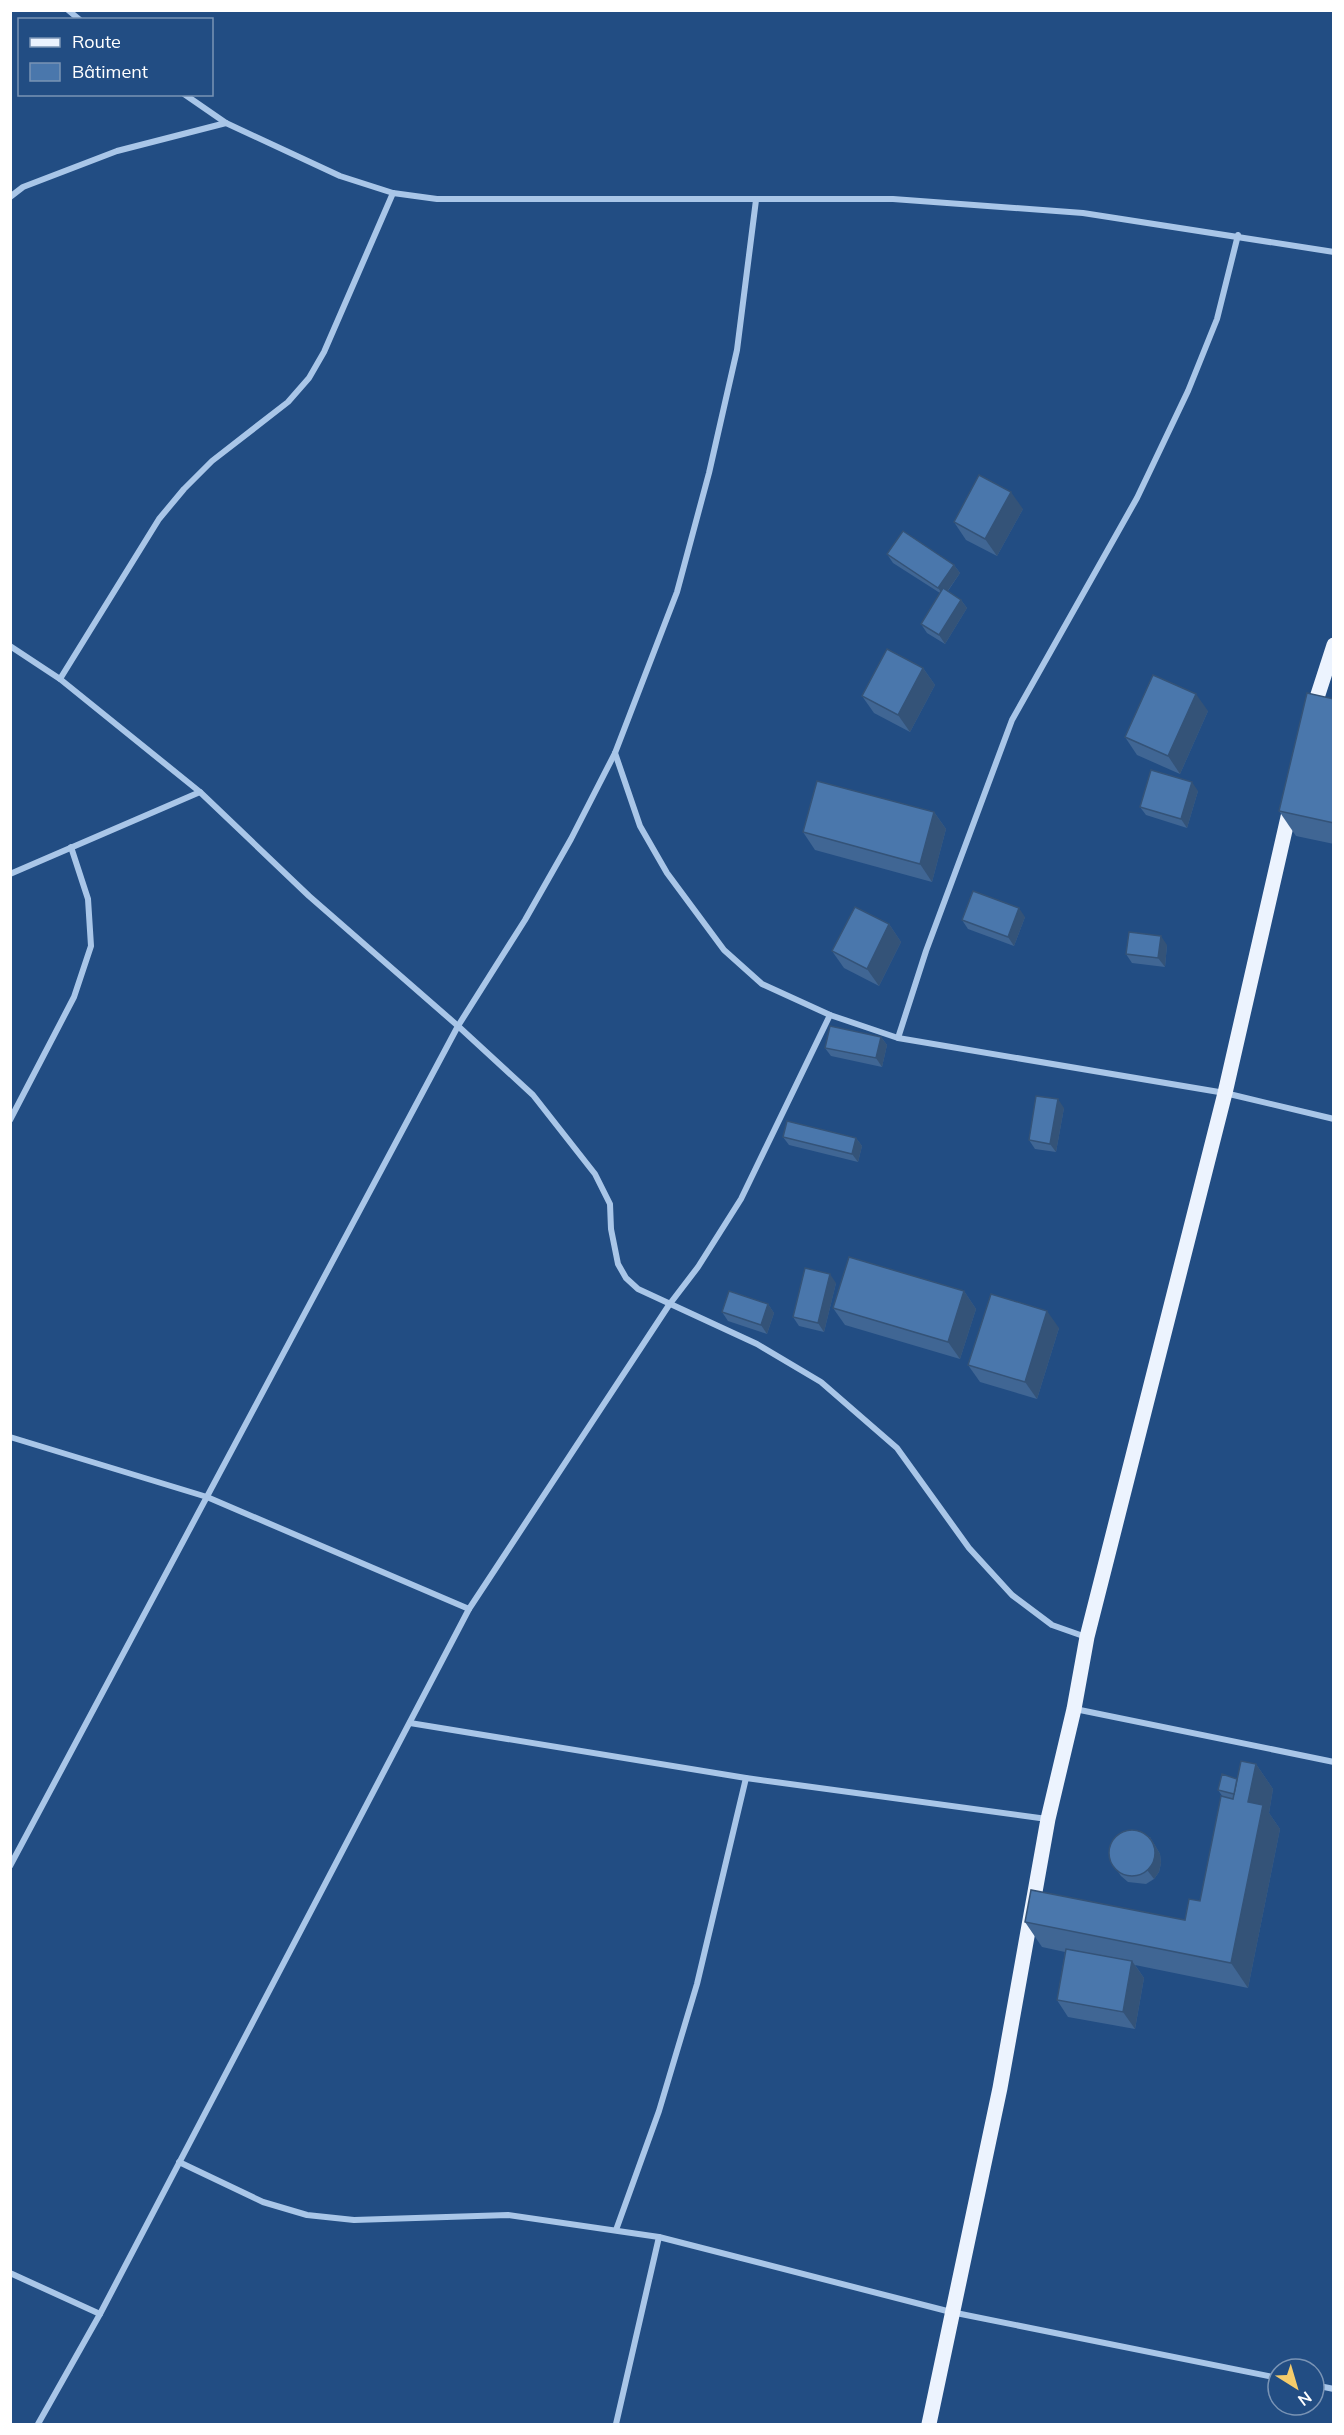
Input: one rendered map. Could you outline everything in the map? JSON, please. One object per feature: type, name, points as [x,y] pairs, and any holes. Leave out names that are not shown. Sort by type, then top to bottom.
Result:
[{"type":"main road","points":[[1309,726],[1334,645]]},
{"type":"main road","points":[[928,2424],[999,2088],[1048,1819],[1074,1709],[1087,1637],[1225,1093],[1296,784]]},
{"type":"street","points":[[187,96],[226,123],[340,176],[393,193],[437,199],[893,199],[1083,213],[1238,235],[1334,252]]},
{"type":"street","points":[[10,197],[23,187],[117,151],[226,123]]},
{"type":"street","points":[[60,679],[159,519],[178,496],[212,461],[288,402],[309,378],[324,352],[393,193]]},
{"type":"street","points":[[10,1866],[458,1026],[525,920],[571,839],[615,753],[677,592],[710,473],[737,350],[756,200]]},
{"type":"street","points":[[898,1038],[926,951],[1012,720],[1137,498],[1188,391],[1217,319],[1238,235]]},
{"type":"street","points":[[10,646],[60,679],[200,792],[309,896],[533,1095],[596,1174],[610,1204],[611,1229],[618,1264],[626,1278],[638,1289],[669,1305],[758,1344],[820,1382],[897,1448],[969,1548],[1012,1594],[1052,1625],[1087,1637]]},
{"type":"street","points":[[615,753],[640,825],[667,873],[724,950],[762,984],[830,1015],[898,1038],[1225,1093],[1334,1119]]},
{"type":"street","points":[[10,874],[200,792]]},
{"type":"street","points":[[10,1120],[74,997],[91,946],[88,899],[71,847]]},
{"type":"street","points":[[38,2424],[100,2314],[469,1609],[741,1199],[830,1015]]},
{"type":"street","points":[[10,1437],[207,1497],[469,1609]]},
{"type":"street","points":[[1074,1709],[1334,1762]]},
{"type":"street","points":[[410,1723],[746,1778],[1048,1819]]},
{"type":"street","points":[[616,2230],[659,2111],[698,1984],[746,1778]]},
{"type":"street","points":[[179,2162],[263,2202],[307,2215],[354,2220],[508,2215],[659,2237],[951,2312],[1266,2376]]},
{"type":"street","points":[[616,2424],[659,2237]]},
{"type":"street","points":[[10,2273],[100,2314]]},
{"type":"building","points":[[979,475],[1011,492],[985,539],[954,522]]},
{"type":"building","points":[[903,531],[954,565],[938,588],[887,554]]},
{"type":"building","points":[[943,588],[961,600],[939,635],[921,624]]},
{"type":"building","points":[[887,649],[923,668],[898,715],[862,696]]},
{"type":"building","points":[[1153,675],[1196,694],[1168,756],[1125,737]]},
{"type":"building","points":[[1307,693],[1334,699],[1334,823],[1279,811]]},
{"type":"building","points":[[1151,770],[1192,782],[1181,819],[1140,807]]},
{"type":"building","points":[[817,781],[934,812],[920,864],[803,832]]},
{"type":"building","points":[[973,891],[1019,908],[1008,937],[962,920]]},
{"type":"building","points":[[855,907],[889,924],[867,969],[832,951]]},
{"type":"building","points":[[1129,932],[1161,936],[1158,958],[1126,954]]},
{"type":"building","points":[[830,1026],[881,1037],[876,1058],[825,1048]]},
{"type":"building","points":[[1036,1096],[1058,1099],[1050,1144],[1029,1140]]},
{"type":"building","points":[[787,1121],[856,1138],[852,1154],[783,1137]]},
{"type":"building","points":[[849,1257],[964,1291],[948,1342],[833,1308]]},
{"type":"building","points":[[805,1268],[830,1274],[818,1323],[793,1317]]},
{"type":"building","points":[[729,1291],[768,1304],[761,1325],[722,1312]]},
{"type":"building","points":[[991,1294],[1047,1311],[1025,1382],[968,1365]]},
{"type":"building","points":[[1241,1761],[1256,1764],[1248,1802],[1263,1805],[1231,1963],[1025,1922],[1031,1890],[1185,1920],[1189,1899],[1200,1901],[1221,1796],[1233,1799]]},
{"type":"building","points":[[1222,1774],[1237,1779],[1234,1794],[1218,1790]]},
{"type":"building","points":[[1132,1830],[1148,1837],[1155,1853],[1148,1869],[1132,1876],[1116,1869],[1109,1853],[1116,1837]]},
{"type":"building","points":[[1066,1949],[1132,1961],[1123,2012],[1057,2000]]}]
